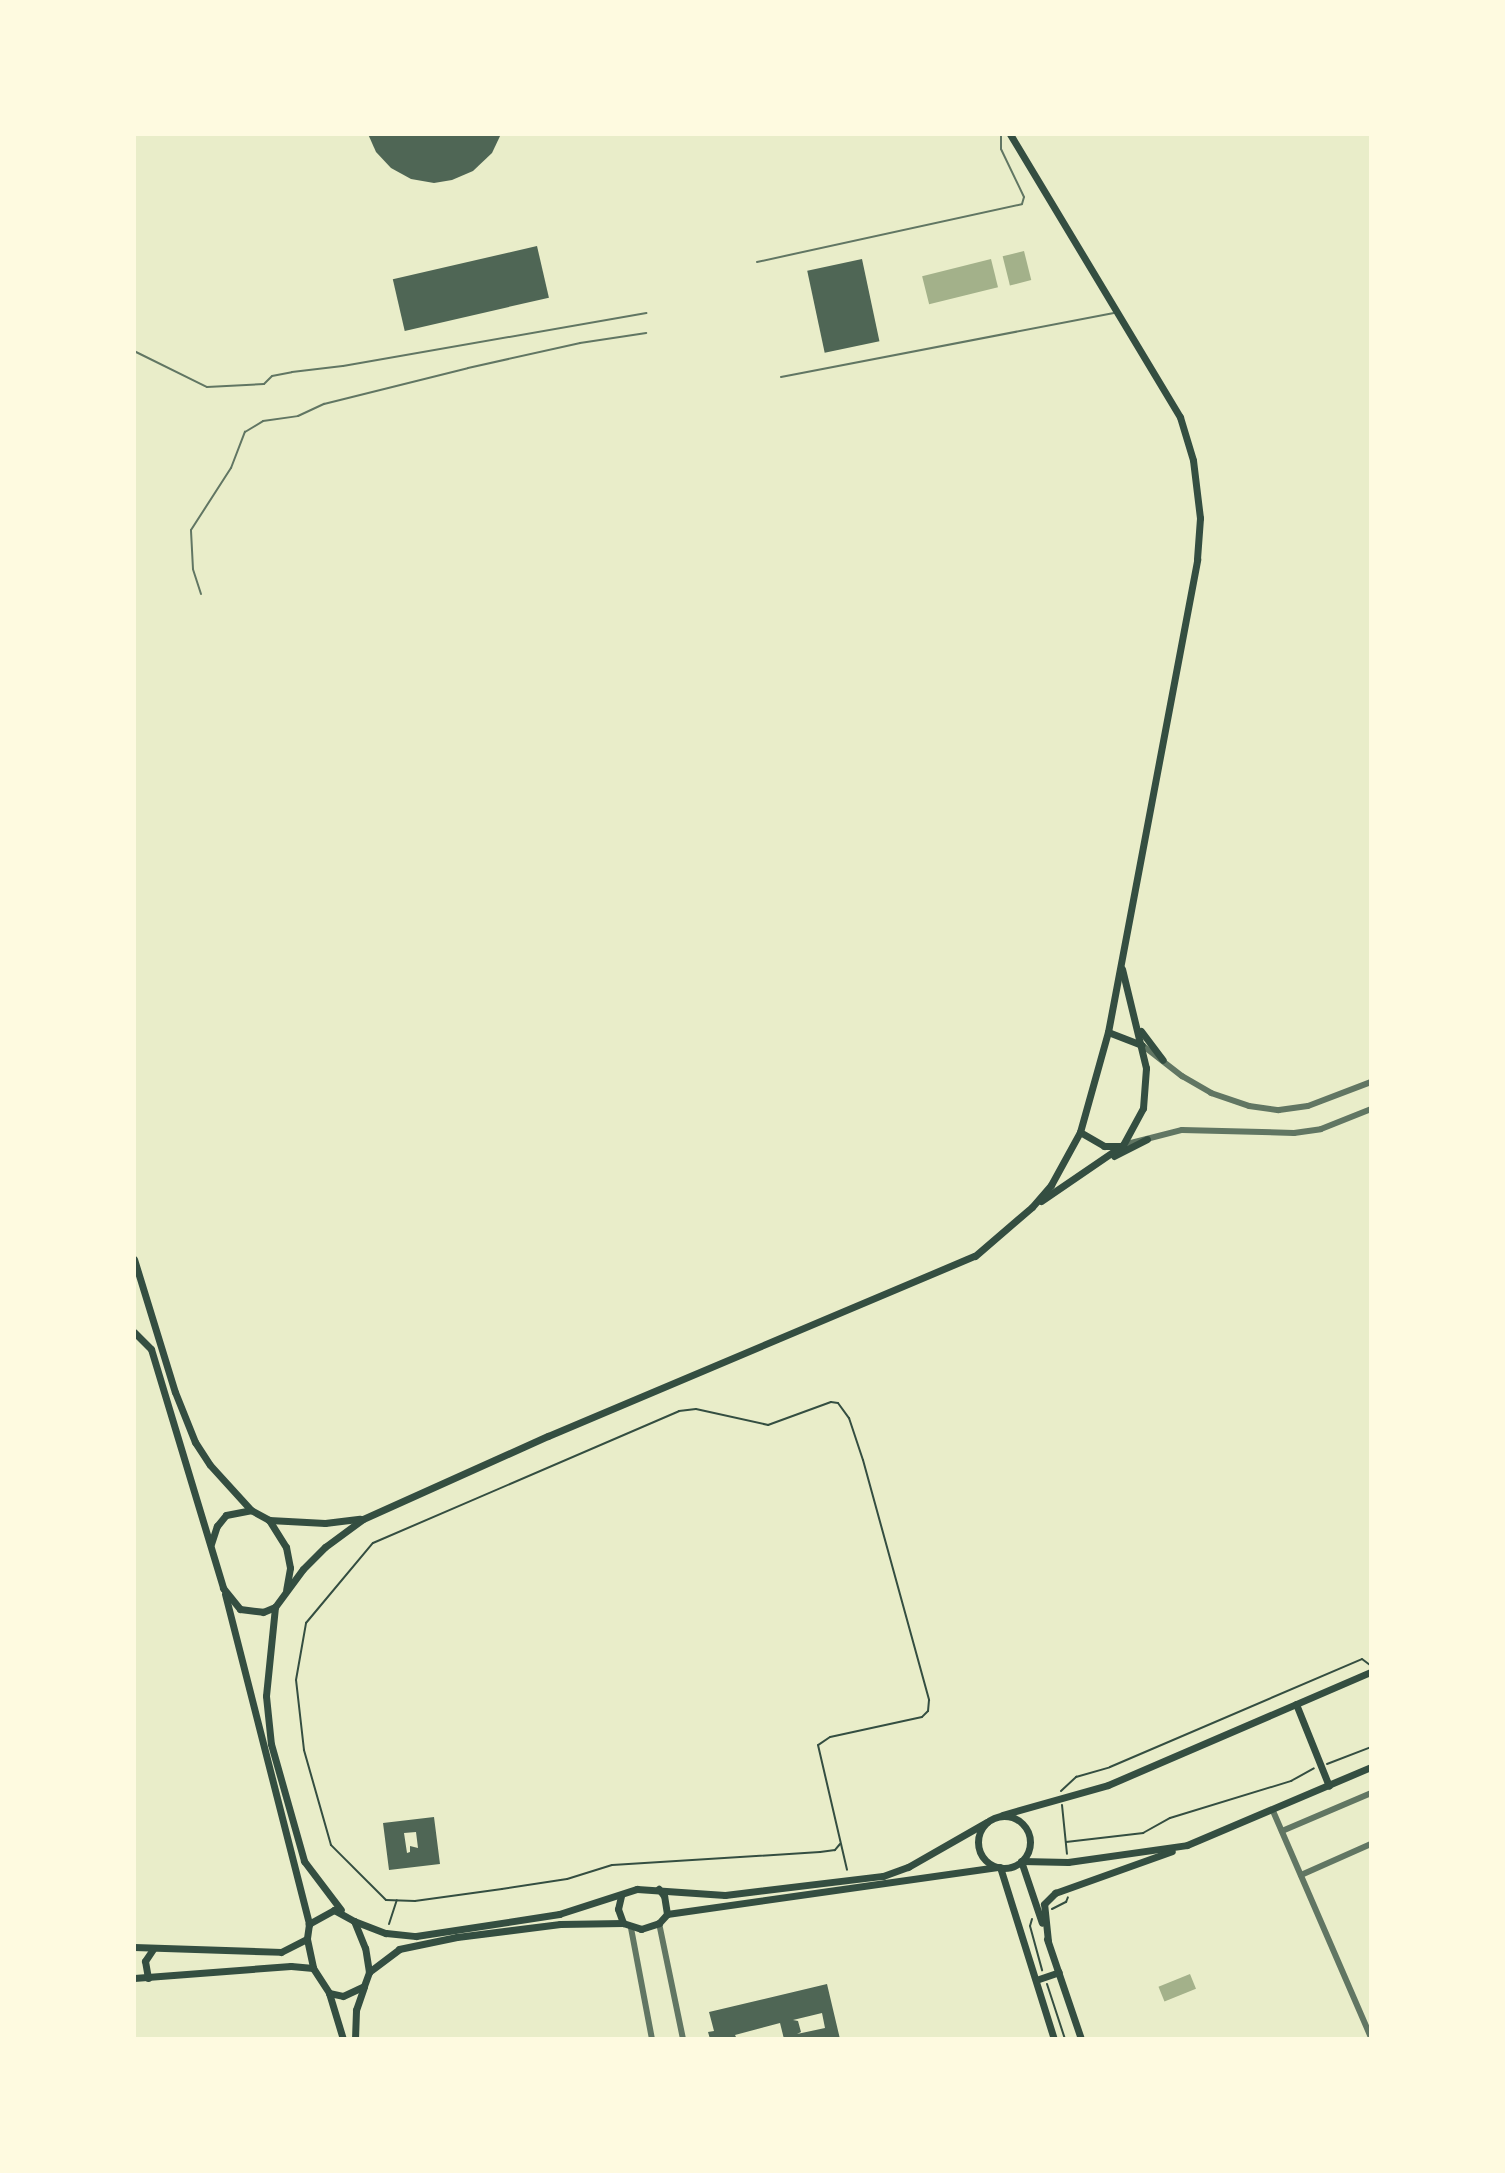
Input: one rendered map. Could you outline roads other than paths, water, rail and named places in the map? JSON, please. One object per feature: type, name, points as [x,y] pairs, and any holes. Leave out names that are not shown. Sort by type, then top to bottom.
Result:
[{"type":"main road","points":[[1010,134],[1180,417],[1193,460],[1200,518],[1197,559],[1108,1032],[1080,1132],[1051,1185],[1032,1207]]},
{"type":"main road","points":[[1121,965],[1142,1045],[1146,1093],[1136,1125],[1123,1145],[1032,1207],[975,1256],[548,1436],[363,1519],[325,1547],[275,1607],[266,1696],[271,1744],[304,1861],[342,1912],[354,1921],[386,1933],[416,1936],[486,1923],[533,1919],[637,1889],[725,1895],[883,1876],[908,1867],[1002,1815],[1108,1785],[1371,1669]]},
{"type":"main road","points":[[1136,1022],[1163,1060]]},
{"type":"main road","points":[[1108,1032],[1142,1045]]},
{"type":"main road","points":[[1080,1132],[1104,1146],[1123,1145]]},
{"type":"main road","points":[[1101,1161],[1147,1139]]},
{"type":"main road","points":[[134,1259],[183,1418],[210,1465],[251,1510],[269,1520],[325,1523],[363,1519]]},
{"type":"main road","points":[[134,1332],[151,1349],[211,1545],[309,1924],[307,1939],[313,1968],[329,1993],[343,2039]]},
{"type":"main road","points":[[211,1545],[217,1526],[226,1515],[251,1510]]},
{"type":"main road","points":[[269,1520],[286,1547],[290,1568],[286,1592]]},
{"type":"main road","points":[[223,1588],[240,1609],[263,1612],[275,1607]]},
{"type":"main road","points":[[1296,1704],[1329,1786]]},
{"type":"main road","points":[[1048,1941],[1044,1904],[1055,1893],[1273,1811],[1371,1767]]},
{"type":"main road","points":[[1002,1815],[1020,1821],[1028,1830],[1031,1841],[1022,1861],[1081,2039]]},
{"type":"main road","points":[[987,1822],[978,1845],[985,1860],[999,1867],[1054,2039]]},
{"type":"main road","points":[[369,1972],[399,1949],[457,1937],[560,1924],[641,1929],[659,1923],[667,1914],[999,1867],[1022,1861],[1068,1862],[1187,1845]]},
{"type":"main road","points":[[659,1889],[664,1896],[667,1914]]},
{"type":"main road","points":[[621,1896],[618,1909],[627,1926]]},
{"type":"main road","points":[[309,1924],[326,1912],[342,1912]]},
{"type":"main road","points":[[354,1921],[362,1934],[369,1972],[356,2010],[355,2039]]},
{"type":"main road","points":[[134,1947],[281,1952],[307,1939]]},
{"type":"main road","points":[[148,1978],[145,1961],[153,1949]]},
{"type":"main road","points":[[134,1978],[291,1966],[313,1968]]},
{"type":"main road","points":[[1036,1980],[1059,1972]]},
{"type":"main road","points":[[329,1993],[343,1996],[364,1986]]},
{"type":"street","points":[[1142,1045],[1211,1093],[1249,1106],[1279,1110],[1334,1099],[1371,1082]]},
{"type":"street","points":[[1123,1145],[1182,1130],[1209,1128],[1294,1133],[1321,1129],[1371,1109]]},
{"type":"street","points":[[1282,1831],[1371,1793]]},
{"type":"street","points":[[1273,1811],[1371,2038]]},
{"type":"street","points":[[1301,1875],[1371,1844]]},
{"type":"street","points":[[659,1923],[683,2039]]},
{"type":"street","points":[[627,1926],[652,2039]]},
{"type":"lane","points":[[757,262],[1022,204],[1024,197],[1001,149],[1001,134]]},
{"type":"lane","points":[[134,351],[207,387],[264,384],[272,376],[292,372],[424,353],[646,313]]},
{"type":"lane","points":[[781,377],[1118,313]]},
{"type":"lane","points":[[201,594],[193,569],[191,530],[231,468],[245,432],[263,421],[298,416],[324,404],[468,368],[646,333]]}]
